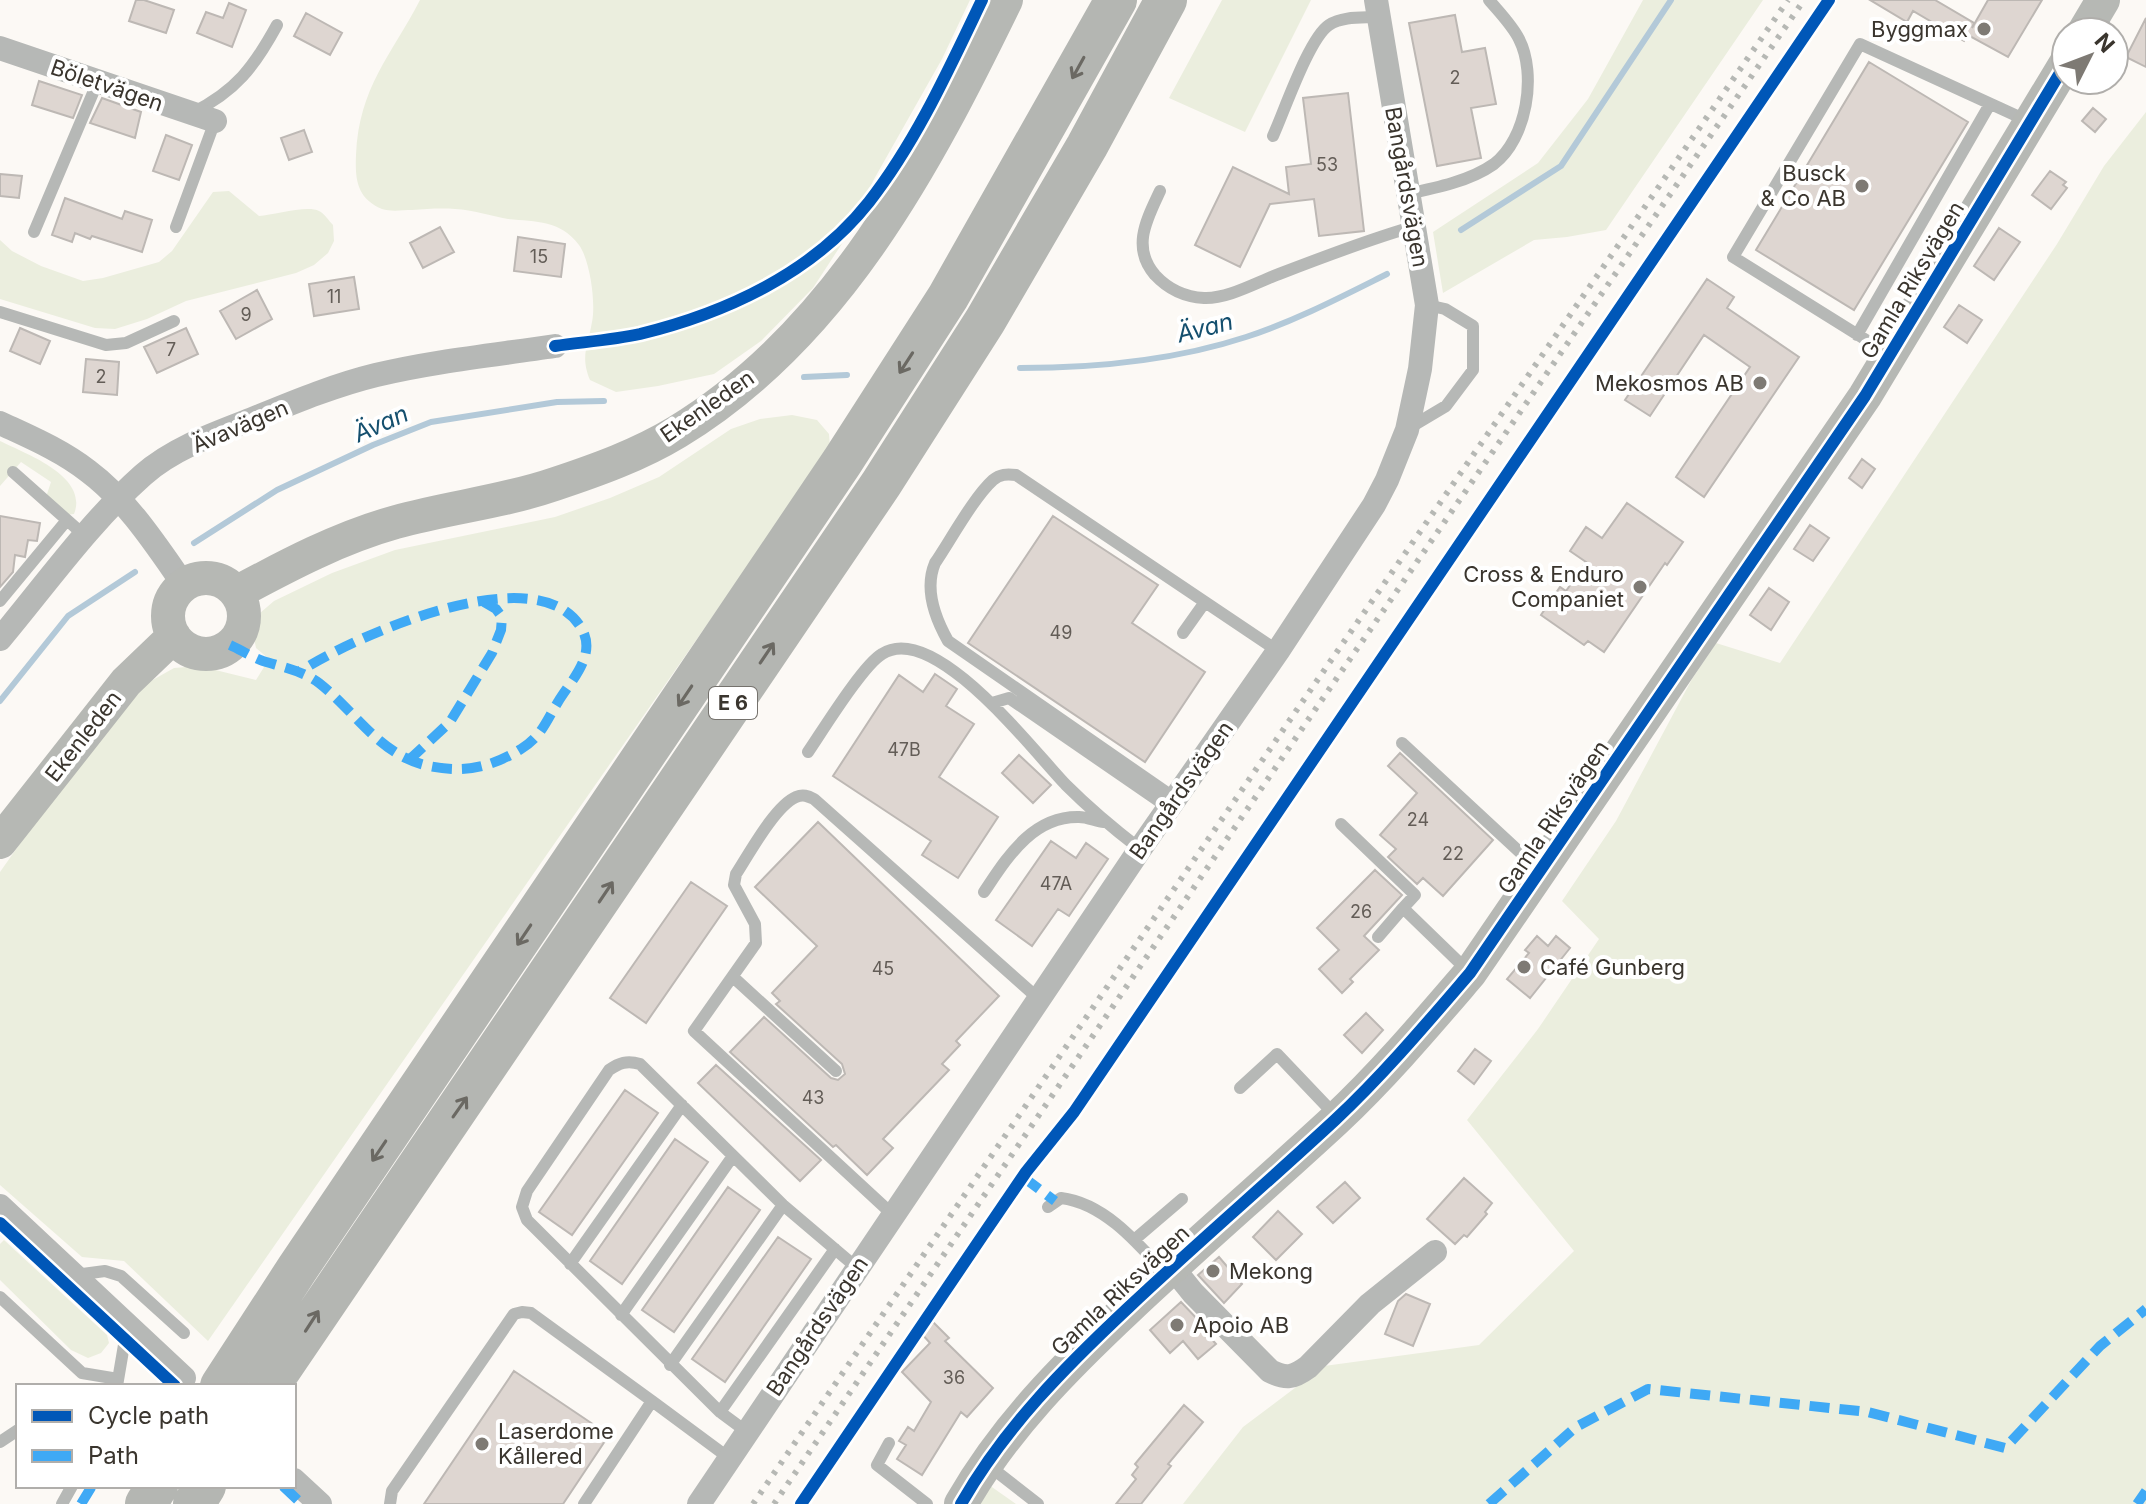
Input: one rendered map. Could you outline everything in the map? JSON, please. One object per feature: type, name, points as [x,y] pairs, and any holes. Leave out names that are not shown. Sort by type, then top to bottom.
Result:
[{"type":"highway","name":"E 6","points":[[203,1382],[297,1269],[824,488],[948,297],[1116,0]]},
{"type":"highway","name":"E 6","points":[[270,1384],[881,484],[985,321],[1087,146],[1166,0]]},
{"type":"street","name":"Ekenleden","points":[[236,593],[301,557],[350,537],[437,512],[502,499],[630,456],[677,432],[712,408],[791,339],[875,239],[921,167],[957,102],[1006,0]]},
{"type":"street","name":"Bangårdsvägen","points":[[699,1504],[856,1267],[1278,651],[1374,505],[1407,430],[1420,369],[1427,305],[1377,8]]},
{"type":"street","name":"Böletvägen","points":[[0,48],[203,117]]},
{"type":"street","name":"Gamla Riksvägen","points":[[961,1504],[985,1463],[1042,1392],[1168,1270],[1337,1118],[1414,1039],[1470,973],[1865,396],[2050,90]]},
{"type":"street","name":"Ävavägen","points":[[0,639],[85,536],[144,473],[170,456],[211,435],[374,376],[555,346]]},
{"type":"street","points":[[0,423],[39,441],[88,471],[119,500],[184,585]]},
{"type":"street","points":[[199,579],[216,579],[236,593],[242,603],[243,626],[230,645],[221,651],[200,654],[180,645],[168,618],[168,609],[184,585],[199,579]]},
{"type":"street","name":"Ekenleden","points":[[0,842],[126,682],[174,636]]},
{"type":"street","points":[[0,1206],[122,1319],[203,1382]]},
{"type":"street","name":"Gamla Riksvägen","points":[[1168,1270],[1270,1371],[1284,1378],[1296,1376],[1308,1367],[1370,1304],[1435,1252]]},
{"type":"street","points":[[296,1482],[320,1504]]},
{"type":"lane","points":[[1407,194],[1448,184],[1495,163],[1517,132],[1528,100],[1528,68],[1519,39],[1489,0]]},
{"type":"lane","points":[[1273,136],[1316,39],[1329,25],[1377,8]]},
{"type":"lane","points":[[176,227],[203,117],[251,69],[277,25]]},
{"type":"lane","points":[[1889,355],[1733,257],[1860,44],[2031,122]]},
{"type":"lane","points":[[34,232],[98,81]]},
{"type":"lane","points":[[1857,335],[1990,104]]},
{"type":"lane","points":[[1160,191],[1143,228],[1142,248],[1147,264],[1158,278],[1177,292],[1206,298],[1231,293],[1371,239],[1412,227]]},
{"type":"lane","points":[[1407,430],[1446,406],[1473,370],[1473,326],[1445,309],[1427,305]]},
{"type":"lane","points":[[0,312],[106,345],[126,343],[174,321]]},
{"type":"lane","points":[[13,472],[85,536]]},
{"type":"lane","points":[[1173,804],[948,641],[937,623],[930,574],[983,493],[994,479],[1005,474],[1016,475],[1278,651]]},
{"type":"lane","points":[[0,601],[67,520]]},
{"type":"lane","points":[[1183,633],[1205,602]]},
{"type":"lane","points":[[808,752],[873,660],[892,649],[903,647],[927,655],[992,703],[1066,785],[1106,823],[1140,849]]},
{"type":"lane","points":[[992,703],[1009,698],[1173,804]]},
{"type":"lane","points":[[1402,743],[1541,871]]},
{"type":"lane","points":[[892,1214],[694,1031],[756,943],[755,924],[734,885],[736,874],[780,811],[794,798],[804,795],[814,799],[1040,1000]]},
{"type":"lane","points":[[984,892],[1012,852],[1038,828],[1079,817],[1106,823]]},
{"type":"lane","points":[[1341,824],[1415,895],[1378,937]]},
{"type":"lane","points":[[1403,908],[1470,973]]},
{"type":"lane","points":[[733,977],[836,1071]]},
{"type":"lane","points":[[1240,1088],[1277,1054],[1337,1118]]},
{"type":"lane","points":[[747,1432],[720,1412],[670,1365],[527,1220],[522,1207],[527,1191],[609,1070],[619,1063],[640,1064],[783,1205],[856,1267]]},
{"type":"lane","points":[[570,1264],[682,1105]]},
{"type":"lane","points":[[621,1315],[733,1156]]},
{"type":"lane","points":[[1048,1207],[1061,1198],[1070,1199],[1075,1186]]},
{"type":"lane","name":"Gamla Riksvägen","points":[[1070,1199],[1098,1213],[1168,1270]]},
{"type":"lane","points":[[1134,1240],[1182,1199]]},
{"type":"lane","points":[[670,1365],[783,1205]]},
{"type":"lane","points":[[720,1412],[835,1249]]},
{"type":"lane","points":[[75,1275],[94,1271],[121,1276],[184,1333]]},
{"type":"lane","points":[[0,1297],[82,1373],[117,1383],[125,1339],[122,1319]]},
{"type":"lane","points":[[390,1504],[392,1491],[514,1314],[522,1312],[531,1313],[729,1458]]},
{"type":"lane","points":[[584,1504],[652,1401]]},
{"type":"lane","points":[[889,1443],[877,1465],[927,1504]]},
{"type":"lane","points":[[985,1463],[1038,1504]]},
{"type":"green space","points":[[420,0],[970,0],[942,59],[873,181],[860,216],[813,288],[761,341],[714,374],[616,392],[590,380],[587,372],[585,357],[593,314],[593,293],[583,252],[572,237],[547,224],[468,211],[386,210],[374,205],[359,187],[356,155],[363,110],[378,73]]},
{"type":"green space","points":[[1222,0],[1311,0],[1245,132],[1169,98]]},
{"type":"green space","points":[[1643,0],[1763,0],[1606,230],[1534,240],[1443,293],[1433,232],[1538,163],[1588,99]]},
{"type":"green space","points":[[2146,112],[2146,1504],[1183,1504],[1243,1427],[1324,1366],[1479,1345],[1574,1251],[1467,1120],[1538,1029],[1599,939],[1562,901],[1616,821],[1692,679],[1716,643],[1780,663],[2057,244],[2104,166]]},
{"type":"green space","points":[[229,191],[259,216],[307,209],[321,212],[333,225],[334,241],[328,253],[314,265],[296,273],[186,301],[147,319],[115,329],[95,328],[0,299],[0,240],[12,251],[41,266],[83,281],[103,278],[159,262],[172,251],[213,192]]},
{"type":"green space","points":[[792,415],[817,420],[829,434],[830,448],[208,1341],[124,1261],[82,1257],[0,1185],[0,872],[93,740],[142,686],[174,668],[199,666],[256,680],[269,659],[256,648],[253,633],[260,613],[274,601],[332,573],[395,550],[555,517],[610,498],[659,477],[731,429],[760,419]]},
{"type":"green space","points":[[0,441],[39,460],[64,478],[76,500],[74,514],[65,515],[46,497],[51,482],[21,462],[0,486]]},
{"type":"green space","points":[[4,1240],[107,1335],[109,1343],[101,1353],[88,1358],[71,1350],[0,1280],[0,1244]]},
{"type":"green space","points":[[989,1485],[1016,1504],[978,1504]]},
{"type":"building","points":[[136,0],[174,10],[166,33],[129,21]]},
{"type":"building","name":"Byggmax","points":[[1870,0],[1935,0],[1974,23],[1972,28],[1988,0],[2042,0],[2008,57],[1968,35],[1964,41],[1913,11],[1907,22]]},
{"type":"building","points":[[229,3],[246,10],[232,47],[197,33],[206,12],[223,18]]},
{"type":"building","points":[[306,13],[342,33],[330,55],[294,36]]},
{"type":"building","points":[[1455,15],[1462,52],[1485,48],[1496,104],[1471,108],[1481,158],[1437,166],[1409,23]]},
{"type":"building","points":[[2146,18],[2146,67],[2130,59],[2130,49]]},
{"type":"building","name":"Busck & Co AB","points":[[1869,62],[1968,122],[1854,310],[1756,250]]},
{"type":"building","points":[[39,81],[82,95],[73,118],[32,105]]},
{"type":"building","points":[[1348,93],[1364,231],[1319,236],[1314,199],[1270,204],[1240,267],[1195,245],[1233,167],[1289,194],[1286,167],[1311,164],[1303,98]]},
{"type":"building","points":[[102,98],[141,112],[135,138],[90,123]]},
{"type":"building","points":[[2093,108],[2106,119],[2095,132],[2082,121]]},
{"type":"building","points":[[304,130],[312,152],[289,160],[281,138]]},
{"type":"building","points":[[166,135],[192,145],[179,180],[153,171]]},
{"type":"building","points":[[2050,171],[2066,182],[2063,185],[2067,188],[2051,209],[2032,195]]},
{"type":"building","points":[[0,174],[22,176],[19,198],[0,196]]},
{"type":"building","points":[[65,198],[122,219],[125,211],[152,220],[142,252],[92,236],[90,239],[75,233],[72,242],[52,235]]},
{"type":"building","points":[[440,227],[454,252],[423,268],[410,243]]},
{"type":"building","points":[[1999,228],[2020,242],[1994,280],[1974,266]]},
{"type":"building","points":[[518,237],[565,244],[561,277],[514,271]]},
{"type":"building","points":[[354,277],[359,309],[314,316],[309,284]]},
{"type":"building","name":"Mekosmos AB","points":[[1707,279],[1734,297],[1727,308],[1799,357],[1704,497],[1676,477],[1750,367],[1704,335],[1650,416],[1625,400]]},
{"type":"building","points":[[257,290],[272,319],[236,339],[220,311]]},
{"type":"building","points":[[1959,305],[1982,320],[1967,343],[1944,327]]},
{"type":"building","points":[[20,328],[50,341],[40,364],[10,351]]},
{"type":"building","points":[[186,328],[198,354],[157,373],[144,347]]},
{"type":"building","points":[[86,359],[119,362],[117,395],[83,392]]},
{"type":"building","points":[[1862,459],[1875,469],[1862,488],[1849,478]]},
{"type":"building","points":[[1627,503],[1683,542],[1604,652],[1588,641],[1584,645],[1541,615],[1560,587],[1566,591],[1586,562],[1570,551],[1586,527],[1602,538]]},
{"type":"building","points":[[0,516],[40,523],[37,541],[28,540],[25,557],[15,555],[13,572],[0,587]]},
{"type":"building","points":[[1053,516],[1158,585],[1132,623],[1205,672],[1145,762],[968,643]]},
{"type":"building","points":[[1810,525],[1829,538],[1813,561],[1794,549]]},
{"type":"building","points":[[1769,588],[1789,602],[1771,630],[1750,615]]},
{"type":"building","points":[[935,674],[957,689],[946,706],[974,724],[939,777],[998,817],[958,878],[922,855],[931,841],[833,776],[899,675],[923,692]]},
{"type":"building","points":[[1400,753],[1493,840],[1443,896],[1423,878],[1417,884],[1388,857],[1396,849],[1380,835],[1417,793],[1388,766]]},
{"type":"building","points":[[1019,755],[1051,785],[1033,803],[1002,773]]},
{"type":"building","points":[[818,822],[999,996],[956,1041],[960,1045],[942,1064],[949,1070],[883,1139],[893,1148],[867,1175],[730,1052],[764,1017],[831,1078],[838,1080],[845,1074],[842,1064],[776,1004],[780,1001],[772,993],[817,946],[755,887]]},
{"type":"building","points":[[1051,841],[1076,858],[1086,843],[1108,859],[1069,916],[1058,909],[1032,946],[996,920]]},
{"type":"building","points":[[1375,870],[1402,895],[1364,936],[1379,950],[1350,979],[1353,982],[1342,993],[1319,969],[1339,950],[1317,928]]},
{"type":"building","points":[[691,882],[727,906],[646,1023],[610,998]]},
{"type":"building","points":[[1537,936],[1548,946],[1556,936],[1570,948],[1530,998],[1507,979],[1529,953],[1525,950]]},
{"type":"building","points":[[1366,1013],[1383,1030],[1362,1053],[1344,1035]]},
{"type":"building","points":[[1475,1049],[1491,1061],[1474,1084],[1458,1071]]},
{"type":"building","points":[[716,1065],[821,1160],[800,1181],[698,1083]]},
{"type":"building","points":[[625,1090],[658,1113],[572,1235],[539,1212]]},
{"type":"building","points":[[675,1139],[708,1162],[622,1284],[590,1261]]},
{"type":"building","points":[[1464,1178],[1492,1203],[1485,1212],[1487,1214],[1467,1237],[1464,1235],[1455,1244],[1427,1219]]},
{"type":"building","points":[[1345,1182],[1360,1198],[1333,1223],[1317,1207]]},
{"type":"building","points":[[728,1187],[760,1210],[674,1332],[642,1310]]},
{"type":"building","points":[[1278,1211],[1302,1234],[1276,1260],[1253,1237]]},
{"type":"building","points":[[778,1237],[811,1259],[725,1382],[692,1359]]},
{"type":"building","points":[[1219,1257],[1242,1284],[1224,1303],[1198,1275]]},
{"type":"building","points":[[1406,1294],[1430,1304],[1413,1346],[1385,1334],[1398,1301]]},
{"type":"building","points":[[1181,1302],[1216,1344],[1198,1359],[1183,1341],[1170,1353],[1150,1330]]},
{"type":"building","points":[[933,1322],[949,1338],[945,1341],[993,1388],[967,1417],[961,1412],[922,1475],[897,1459],[906,1445],[899,1441],[908,1427],[914,1431],[931,1402],[902,1372],[930,1343],[921,1333]]},
{"type":"building","points":[[514,1371],[609,1435],[563,1504],[424,1504]]},
{"type":"building","points":[[1184,1405],[1203,1422],[1168,1464],[1171,1466],[1141,1504],[1116,1504],[1136,1479],[1132,1475],[1138,1467],[1135,1464]]},
{"type":"waterway","name":"Ävan","points":[[1461,230],[1561,166],[1671,0]]},
{"type":"waterway","name":"Ävan","points":[[1020,368],[1134,362],[1218,345],[1282,324],[1387,274]]},
{"type":"waterway","name":"Ävan","points":[[804,377],[847,375]]},
{"type":"waterway","name":"Ävan","points":[[194,543],[277,490],[431,422],[557,402],[604,401]]},
{"type":"waterway","name":"Ävan","points":[[0,701],[68,616],[135,572]]},
{"type":"railway","points":[[753,1504],[1788,0]]},
{"type":"railway","points":[[774,1504],[1308,720],[1804,0]]},
{"type":"marked path","points":[[230,645],[313,679],[396,753],[429,766],[465,769],[498,761],[534,739],[581,666],[585,657],[585,636],[580,626],[557,606],[524,598],[485,600],[399,624],[358,640],[299,672]]},
{"type":"marked path","points":[[408,761],[450,722],[492,653],[501,630],[502,617],[484,602]]},
{"type":"marked path","points":[[1023,1177],[1055,1201]]},
{"type":"marked path","points":[[1489,1504],[1576,1427],[1648,1389],[1868,1412],[2005,1448],[2100,1346],[2146,1309]]},
{"type":"marked path","points":[[81,1504],[91,1488]]},
{"type":"marked path","points":[[285,1488],[302,1504]]},
{"type":"marked path","points":[[2137,1504],[2146,1491]]},
{"type":"cycle path","points":[[555,346],[640,334],[704,314],[766,287],[822,250],[869,202],[902,155],[982,0]]},
{"type":"cycle path","points":[[801,1504],[1026,1172],[1074,1112],[1829,0]]},
{"type":"cycle path","points":[[961,1504],[997,1449],[1059,1375],[1353,1103],[1470,973],[1865,396],[2050,90]]},
{"type":"cycle path","points":[[0,1223],[173,1384]]},
{"type":"place","name":"Byggmax","points":[[1984,29]]},
{"type":"place","name":"Busck & Co AB","points":[[1862,186]]},
{"type":"place","name":"Mekosmos AB","points":[[1760,383]]},
{"type":"place","name":"Cross & Enduro Companiet","points":[[1640,587]]},
{"type":"place","name":"Café Gunberg","points":[[1524,967]]},
{"type":"place","name":"Mekong","points":[[1213,1271]]},
{"type":"place","name":"Apoio AB","points":[[1177,1325]]},
{"type":"place","name":"Laserdome Kållered","points":[[482,1444]]}]
